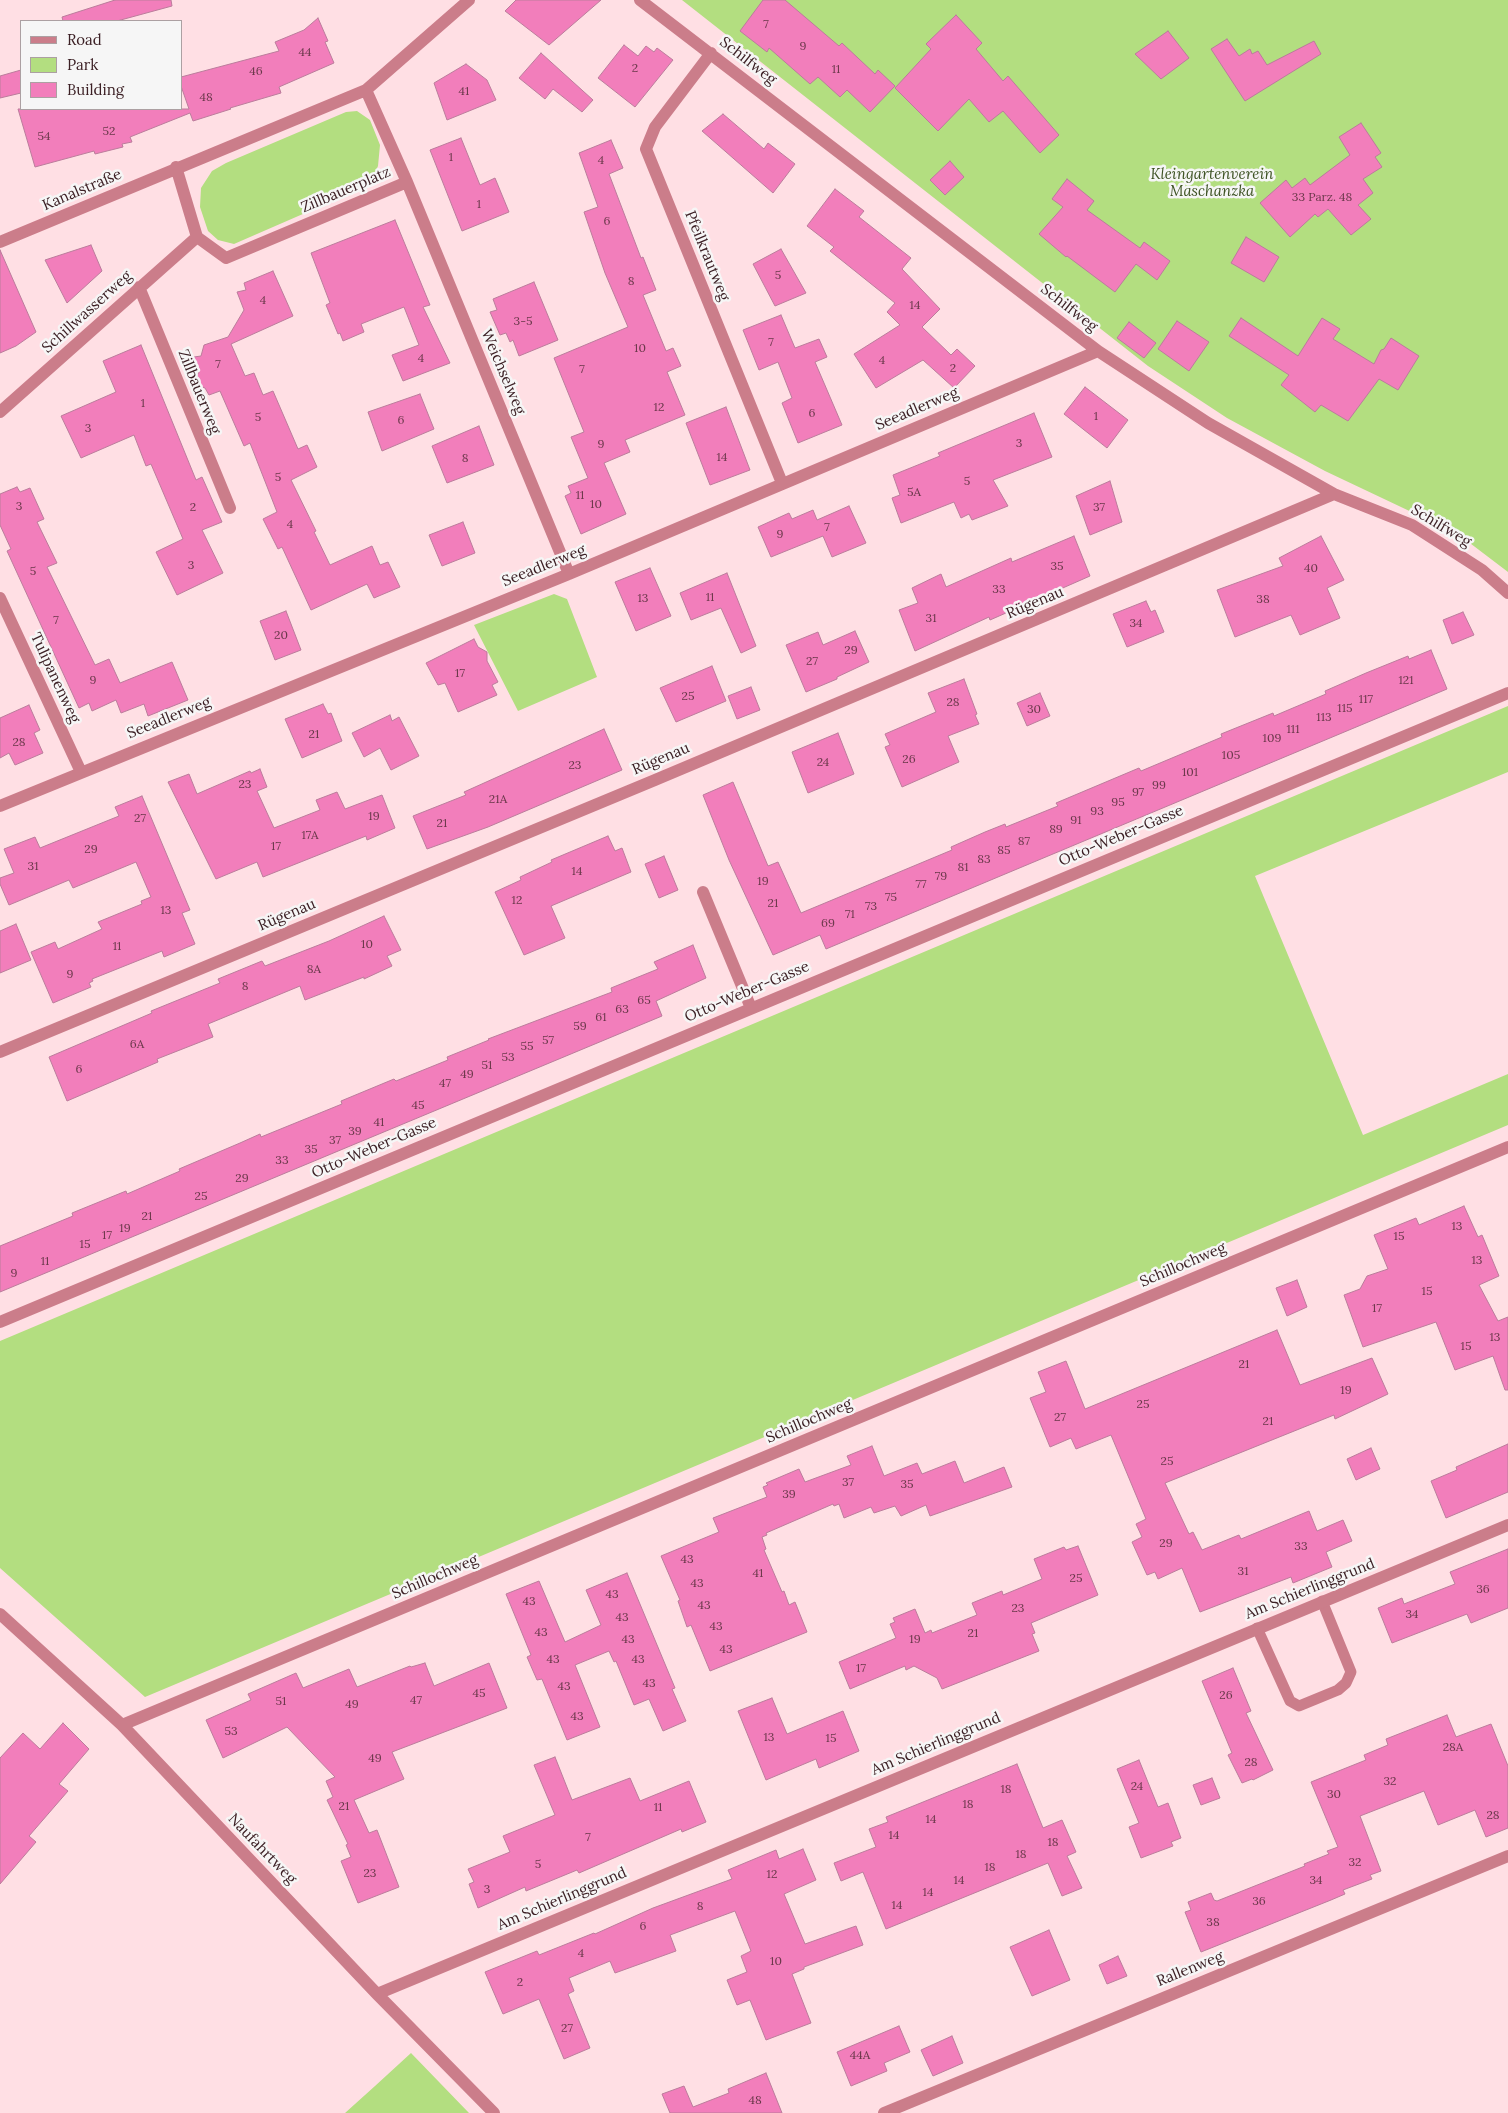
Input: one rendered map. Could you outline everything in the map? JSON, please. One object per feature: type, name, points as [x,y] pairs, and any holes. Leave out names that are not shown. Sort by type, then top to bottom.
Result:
[{"type":"street","points":[[197,237],[176,168],[366,90],[469,0]]},
{"type":"street","name":"Schilfweg","points":[[640,0],[1098,351],[1208,423],[1334,494],[1412,525],[1482,570],[1508,593]]},
{"type":"street","name":"Pfeilkrautweg","points":[[711,53],[655,127],[646,148],[782,482]]},
{"type":"street","name":"Zillbauerplatz","points":[[197,237],[226,258],[407,182],[366,90]]},
{"type":"street","name":"Kanalstraße","points":[[0,242],[176,168]]},
{"type":"street","name":"Weichselweg","points":[[407,182],[570,574]]},
{"type":"street","name":"Schillwasserweg","points":[[0,412],[197,237]]},
{"type":"street","name":"Zillbauerweg","points":[[139,287],[230,508]]},
{"type":"street","name":"Seeadlerweg","points":[[0,806],[570,574],[782,482],[1098,351]]},
{"type":"street","name":"Rügenau","points":[[0,1052],[646,784],[1334,494]]},
{"type":"street","name":"Tulipanenweg","points":[[0,598],[81,772]]},
{"type":"street","name":"Otto-Weber-Gasse","points":[[0,1322],[1508,692]]},
{"type":"street","points":[[703,892],[751,1008]]},
{"type":"street","name":"Schillochweg","points":[[122,1725],[1508,1147]]},
{"type":"street","name":"Am Schierlinggrund","points":[[376,1994],[1508,1525]]},
{"type":"street","name":"Naufahrtweg","points":[[0,1614],[122,1725],[376,1994],[494,2113]]},
{"type":"street","name":"Rallenweg","points":[[884,2113],[1508,1856]]},
{"type":"lane","points":[[1257,1628],[1290,1701],[1299,1706],[1338,1690],[1346,1683],[1351,1672],[1322,1601]]},
{"type":"green space","name":"Kleingartenverein Maschanzka","points":[[682,0],[1508,0],[1508,572],[1458,534],[1325,471],[1227,418],[1148,366]]},
{"type":"green space","points":[[357,111],[370,120],[380,145],[378,166],[372,179],[358,190],[234,244],[218,240],[208,231],[200,207],[201,188],[212,171],[226,163],[346,112]]},
{"type":"green space","points":[[554,594],[567,599],[597,677],[518,711],[474,625]]},
{"type":"green space","points":[[1508,706],[1508,772],[1255,876],[1363,1135],[1508,1074],[1508,1125],[145,1697],[0,1568],[0,1341]]},
{"type":"green space","points":[[411,2053],[469,2113],[345,2113],[375,2086]]},
{"type":"building","points":[[115,0],[171,0],[172,6],[121,20],[63,20],[62,17]]},
{"type":"building","points":[[516,0],[601,0],[549,45],[505,11]]},
{"type":"building","points":[[763,0],[785,0],[839,46],[842,43],[875,74],[878,70],[895,86],[870,112],[847,90],[840,97],[818,77],[810,84],[769,48],[767,52],[740,31]]},
{"type":"building","points":[[956,15],[982,43],[976,49],[1003,81],[1008,76],[1059,135],[1040,153],[1003,111],[989,122],[969,99],[938,131],[895,88],[931,49],[926,44]]},
{"type":"building","points":[[318,18],[328,41],[325,42],[334,63],[279,87],[281,93],[193,121],[190,113],[130,137],[132,142],[122,144],[123,147],[95,154],[94,151],[35,167],[18,109],[189,109],[182,89],[182,77],[279,51],[275,42],[304,30]]},
{"type":"building","points":[[1168,31],[1189,58],[1161,79],[1135,54]]},
{"type":"building","points":[[1227,39],[1239,56],[1250,49],[1252,54],[1258,51],[1267,65],[1314,41],[1321,54],[1245,101],[1211,49]]},
{"type":"building","points":[[624,45],[638,56],[646,46],[654,52],[657,48],[673,60],[635,107],[598,78]]},
{"type":"building","points":[[541,53],[593,100],[582,112],[553,89],[545,99],[519,78]]},
{"type":"building","points":[[466,64],[487,80],[496,100],[447,120],[434,83]]},
{"type":"building","points":[[20,70],[20,93],[0,98],[0,76]]},
{"type":"building","points":[[723,114],[764,149],[768,143],[795,164],[773,193],[702,131]]},
{"type":"building","points":[[1361,123],[1381,153],[1375,157],[1382,167],[1363,179],[1373,193],[1358,205],[1371,219],[1351,235],[1328,209],[1318,217],[1315,214],[1290,237],[1260,203],[1286,180],[1292,188],[1305,178],[1310,185],[1350,155],[1339,137]]},
{"type":"building","points":[[461,138],[480,185],[495,178],[509,212],[462,231],[430,150]]},
{"type":"building","points":[[611,140],[623,168],[609,174],[641,258],[643,257],[656,290],[643,295],[666,351],[673,348],[681,366],[667,372],[685,415],[625,440],[630,452],[604,463],[626,514],[581,534],[565,496],[571,493],[568,486],[588,478],[571,437],[584,432],[554,358],[628,327],[605,273],[584,212],[598,207],[579,153]]},
{"type":"building","points":[[950,161],[964,177],[945,195],[930,180]]},
{"type":"building","points":[[1067,179],[1094,201],[1087,210],[1140,248],[1144,242],[1170,261],[1157,280],[1136,264],[1115,292],[1066,257],[1039,234],[1063,207],[1052,199]]},
{"type":"building","points":[[835,189],[864,211],[859,217],[911,258],[902,269],[940,309],[922,327],[951,355],[957,349],[975,366],[954,388],[923,360],[876,388],[854,354],[900,325],[887,312],[895,303],[830,251],[834,247],[807,226]]},
{"type":"building","points":[[395,220],[430,305],[423,307],[450,363],[403,381],[392,355],[419,345],[404,307],[361,324],[364,332],[343,341],[340,333],[338,334],[326,305],[330,303],[311,253]]},
{"type":"building","points":[[1246,237],[1279,257],[1264,282],[1231,263]]},
{"type":"building","points":[[91,245],[102,271],[67,303],[45,260]]},
{"type":"building","points":[[781,249],[806,293],[775,306],[753,264]]},
{"type":"building","points":[[0,250],[36,332],[16,346],[0,353]]},
{"type":"building","points":[[273,271],[293,316],[231,344],[245,376],[254,373],[263,395],[273,391],[298,449],[307,445],[317,467],[291,480],[330,565],[372,546],[380,565],[388,562],[400,587],[374,598],[367,584],[311,610],[282,547],[278,549],[263,519],[277,512],[250,443],[244,446],[220,391],[209,395],[205,388],[200,386],[197,375],[199,372],[194,357],[201,356],[204,345],[228,337],[244,310],[237,292],[246,290],[244,283]]},
{"type":"building","points":[[534,282],[558,340],[519,356],[513,340],[510,342],[506,333],[500,335],[490,312],[497,310],[493,299]]},
{"type":"building","points":[[781,315],[795,348],[819,339],[827,357],[815,362],[842,425],[798,443],[782,403],[792,398],[778,362],[759,370],[743,330]]},
{"type":"building","points":[[1241,318],[1298,356],[1322,318],[1340,329],[1333,339],[1374,364],[1381,350],[1384,349],[1391,338],[1419,356],[1398,390],[1379,379],[1348,421],[1321,405],[1315,412],[1281,385],[1289,375],[1229,336]]},
{"type":"building","points":[[1177,321],[1209,342],[1189,371],[1158,349]]},
{"type":"building","points":[[1129,322],[1156,343],[1144,358],[1117,338]]},
{"type":"building","points":[[141,345],[196,480],[202,477],[222,522],[202,530],[223,573],[177,595],[156,552],[183,539],[151,464],[146,466],[134,435],[81,458],[61,416],[116,392],[103,361]]},
{"type":"building","points":[[1085,387],[1128,420],[1107,448],[1064,414]]},
{"type":"building","points":[[420,394],[434,429],[382,451],[368,412]]},
{"type":"building","points":[[726,407],[750,470],[710,485],[686,423]]},
{"type":"building","points":[[1034,413],[1052,457],[993,480],[1008,506],[972,520],[969,514],[961,518],[954,502],[901,523],[892,498],[900,495],[893,475],[940,456],[938,453]]},
{"type":"building","points":[[479,426],[494,465],[447,483],[432,446]]},
{"type":"building","points":[[1110,481],[1122,522],[1090,535],[1076,496]]},
{"type":"building","points":[[17,487],[20,492],[30,488],[44,519],[37,522],[57,563],[47,567],[95,665],[109,659],[120,683],[172,662],[188,700],[148,716],[144,704],[121,713],[116,700],[92,711],[89,703],[79,708],[7,551],[11,549],[0,525],[0,494]]},
{"type":"building","points":[[849,506],[866,543],[832,557],[823,536],[771,557],[758,527],[789,513],[792,519],[813,510],[817,520]]},
{"type":"building","points":[[463,522],[475,553],[442,566],[429,535]]},
{"type":"building","points":[[1074,536],[1090,576],[990,620],[989,617],[915,651],[899,610],[918,603],[912,588],[941,574],[946,587],[1011,558],[1012,562]]},
{"type":"building","points":[[1321,536],[1344,580],[1327,588],[1340,618],[1300,635],[1291,615],[1235,637],[1217,590],[1283,566],[1279,558]]},
{"type":"building","points":[[650,568],[671,616],[636,631],[615,582]]},
{"type":"building","points":[[727,573],[756,646],[741,653],[721,608],[691,620],[680,593]]},
{"type":"building","points":[[1146,601],[1151,612],[1155,610],[1164,632],[1127,647],[1113,614]]},
{"type":"building","points":[[286,611],[301,650],[275,660],[260,621]]},
{"type":"building","points":[[1463,612],[1474,635],[1452,644],[1443,620]]},
{"type":"building","points":[[855,631],[869,662],[837,677],[837,679],[806,692],[786,645],[818,632],[823,645]]},
{"type":"building","points":[[474,639],[478,647],[487,652],[487,661],[498,682],[492,685],[497,695],[458,712],[445,683],[438,685],[426,663]]},
{"type":"building","points":[[1431,650],[1447,689],[826,949],[820,935],[773,955],[729,860],[703,795],[733,782],[768,866],[778,862],[801,913],[952,850],[951,847],[985,832],[1005,824],[1006,827],[1058,806],[1056,803],[1139,768],[1141,771],[1222,737],[1221,734],[1273,713],[1274,716],[1326,694],[1325,691],[1366,673],[1408,656],[1409,659]]},
{"type":"building","points":[[712,666],[726,701],[676,722],[660,688]]},
{"type":"building","points":[[964,679],[979,724],[948,736],[959,762],[902,787],[885,747],[890,745],[885,734],[936,712],[928,693]]},
{"type":"building","points":[[751,687],[760,710],[737,719],[728,696]]},
{"type":"building","points":[[1040,693],[1050,716],[1027,726],[1017,703]]},
{"type":"building","points":[[323,704],[328,714],[331,713],[342,741],[302,758],[285,719]]},
{"type":"building","points":[[29,705],[40,730],[34,733],[43,753],[15,765],[9,753],[0,758],[0,718]]},
{"type":"building","points":[[390,715],[392,721],[399,717],[419,756],[391,770],[380,748],[364,757],[352,733]]},
{"type":"building","points":[[604,729],[622,770],[488,827],[427,849],[413,816],[466,795],[464,792]]},
{"type":"building","points":[[838,733],[854,774],[808,793],[792,752]]},
{"type":"building","points":[[260,769],[267,787],[257,791],[274,828],[320,810],[316,800],[337,792],[345,809],[382,795],[395,828],[367,840],[366,836],[263,877],[257,862],[216,879],[168,782],[189,774],[197,794],[250,771],[251,773]]},
{"type":"building","points":[[142,796],[190,910],[182,913],[195,944],[164,957],[162,951],[92,979],[93,981],[89,983],[91,987],[53,1003],[31,952],[55,942],[58,949],[102,929],[98,922],[142,904],[141,901],[151,897],[136,862],[73,888],[69,880],[9,905],[0,884],[0,878],[14,873],[4,849],[35,837],[40,848],[119,816],[115,807]]},
{"type":"building","points":[[608,836],[615,851],[622,848],[631,872],[551,906],[565,938],[524,955],[495,892],[521,880],[520,877],[552,862],[551,860]]},
{"type":"building","points":[[664,856],[678,890],[659,898],[645,864]]},
{"type":"building","points":[[384,916],[401,950],[387,956],[392,966],[364,979],[364,977],[305,1000],[300,986],[208,1024],[213,1037],[157,1059],[158,1062],[67,1101],[49,1057],[152,1013],[151,1011],[220,983],[218,979],[262,961],[265,966],[329,941]]},
{"type":"building","points":[[16,924],[31,960],[0,973],[0,931]]},
{"type":"building","points":[[693,945],[706,978],[656,1001],[662,1016],[0,1292],[0,1246],[73,1216],[72,1213],[126,1191],[127,1194],[260,1134],[261,1137],[342,1104],[341,1101],[394,1079],[396,1081],[448,1060],[447,1057],[488,1039],[612,992],[611,988],[658,969],[654,962]]},
{"type":"building","points":[[1464,1206],[1478,1237],[1482,1235],[1499,1276],[1479,1285],[1498,1321],[1508,1317],[1508,1390],[1505,1390],[1493,1356],[1455,1370],[1436,1322],[1363,1347],[1344,1295],[1360,1289],[1367,1276],[1388,1269],[1374,1235],[1416,1218],[1419,1225]]},
{"type":"building","points":[[1297,1280],[1307,1307],[1287,1316],[1276,1288]]},
{"type":"building","points":[[1277,1330],[1300,1385],[1372,1358],[1388,1394],[1335,1419],[1334,1415],[1165,1483],[1189,1534],[1193,1532],[1202,1550],[1239,1535],[1241,1539],[1309,1511],[1317,1531],[1343,1520],[1352,1541],[1326,1552],[1332,1567],[1293,1583],[1291,1577],[1200,1612],[1182,1568],[1158,1579],[1155,1572],[1147,1575],[1132,1542],[1142,1537],[1136,1524],[1146,1519],[1111,1435],[1076,1449],[1071,1438],[1050,1447],[1030,1398],[1046,1392],[1038,1372],[1066,1361],[1085,1409]]},
{"type":"building","points":[[1508,1444],[1508,1492],[1446,1518],[1431,1481],[1457,1470],[1456,1467]]},
{"type":"building","points":[[872,1446],[884,1476],[917,1463],[922,1474],[955,1461],[964,1483],[1004,1467],[1012,1487],[930,1516],[926,1505],[901,1516],[895,1506],[874,1513],[871,1507],[844,1518],[839,1504],[834,1506],[833,1504],[766,1533],[767,1535],[762,1537],[766,1549],[764,1550],[782,1592],[784,1591],[789,1605],[795,1602],[807,1632],[710,1671],[691,1625],[687,1627],[678,1601],[680,1600],[661,1556],[719,1532],[713,1518],[767,1497],[763,1487],[768,1485],[766,1483],[799,1469],[805,1482],[851,1465],[847,1456]]},
{"type":"building","points":[[1371,1448],[1380,1469],[1356,1480],[1347,1459]]},
{"type":"building","points":[[1078,1546],[1098,1595],[1031,1623],[1035,1633],[1032,1634],[1039,1651],[942,1689],[937,1678],[914,1666],[906,1670],[905,1666],[850,1689],[839,1662],[896,1638],[890,1624],[895,1622],[893,1618],[915,1609],[925,1633],[931,1630],[932,1633],[977,1615],[972,1603],[1002,1591],[1003,1595],[1042,1579],[1034,1559],[1064,1547],[1066,1550]]},
{"type":"building","points":[[1508,1549],[1508,1608],[1471,1623],[1467,1614],[1392,1643],[1378,1608],[1402,1598],[1404,1604],[1455,1584],[1450,1572]]},
{"type":"building","points":[[627,1573],[675,1688],[672,1689],[686,1721],[663,1731],[649,1699],[634,1705],[616,1661],[614,1662],[609,1651],[575,1665],[600,1727],[567,1740],[542,1679],[537,1680],[527,1657],[531,1655],[506,1594],[539,1581],[565,1642],[601,1625],[586,1590]]},
{"type":"building","points":[[425,1663],[434,1686],[489,1663],[507,1708],[392,1752],[404,1779],[354,1800],[369,1833],[377,1830],[399,1887],[358,1903],[341,1861],[351,1857],[346,1845],[348,1844],[327,1800],[333,1797],[326,1781],[335,1777],[287,1727],[223,1758],[206,1720],[251,1700],[248,1694],[296,1673],[303,1688],[349,1669],[357,1687],[410,1666]]},
{"type":"building","points":[[1233,1668],[1251,1711],[1246,1713],[1273,1770],[1242,1783],[1228,1755],[1232,1753],[1202,1681]]},
{"type":"building","points":[[772,1698],[787,1734],[843,1711],[859,1751],[819,1768],[816,1759],[766,1780],[738,1711]]},
{"type":"building","points":[[1447,1715],[1456,1737],[1491,1724],[1508,1766],[1508,1828],[1486,1837],[1475,1810],[1438,1825],[1424,1791],[1360,1816],[1381,1871],[1370,1875],[1372,1879],[1343,1890],[1345,1894],[1331,1900],[1201,1952],[1185,1912],[1191,1910],[1188,1902],[1211,1893],[1214,1900],[1217,1901],[1305,1866],[1304,1864],[1329,1854],[1327,1851],[1338,1847],[1311,1782],[1366,1760],[1364,1755],[1388,1745],[1386,1739]]},
{"type":"building","points":[[63,1723],[89,1749],[59,1784],[68,1791],[29,1836],[36,1842],[0,1884],[0,1758],[23,1733],[40,1749]]},
{"type":"building","points":[[555,1757],[572,1800],[630,1778],[640,1801],[689,1781],[706,1822],[682,1832],[681,1829],[579,1873],[577,1870],[526,1891],[525,1887],[478,1908],[469,1884],[474,1882],[468,1869],[510,1852],[503,1836],[555,1815],[534,1765]]},
{"type":"building","points":[[1139,1760],[1158,1807],[1168,1803],[1181,1838],[1171,1842],[1173,1846],[1141,1858],[1129,1827],[1139,1823],[1117,1769]]},
{"type":"building","points":[[1017,1764],[1043,1828],[1062,1820],[1076,1852],[1067,1856],[1082,1888],[1062,1896],[1048,1863],[886,1929],[863,1872],[841,1881],[834,1863],[876,1847],[869,1829],[888,1822],[886,1817]]},
{"type":"building","points":[[1212,1778],[1220,1798],[1201,1805],[1193,1785]]},
{"type":"building","points":[[803,1849],[816,1880],[784,1894],[805,1944],[856,1926],[863,1945],[804,1967],[804,1969],[792,1974],[811,2023],[766,2040],[750,2000],[737,2005],[727,1980],[747,1972],[741,1956],[751,1951],[735,1911],[670,1935],[676,1951],[615,1973],[610,1961],[569,1978],[574,1991],[568,1994],[590,2048],[564,2059],[539,1999],[503,2014],[485,1972],[537,1951],[539,1955],[595,1934],[653,1908],[732,1879],[728,1870],[776,1850],[779,1859]]},
{"type":"building","points":[[1049,1930],[1070,1980],[1032,1996],[1010,1947]]},
{"type":"building","points":[[1118,1956],[1127,1976],[1107,1984],[1099,1965]]},
{"type":"building","points":[[899,2026],[910,2052],[884,2063],[887,2071],[851,2086],[837,2052]]},
{"type":"building","points":[[952,2036],[963,2063],[933,2076],[921,2050]]},
{"type":"building","points":[[766,2073],[782,2113],[670,2113],[662,2094],[684,2086],[693,2107],[729,2093],[728,2089]]}]
